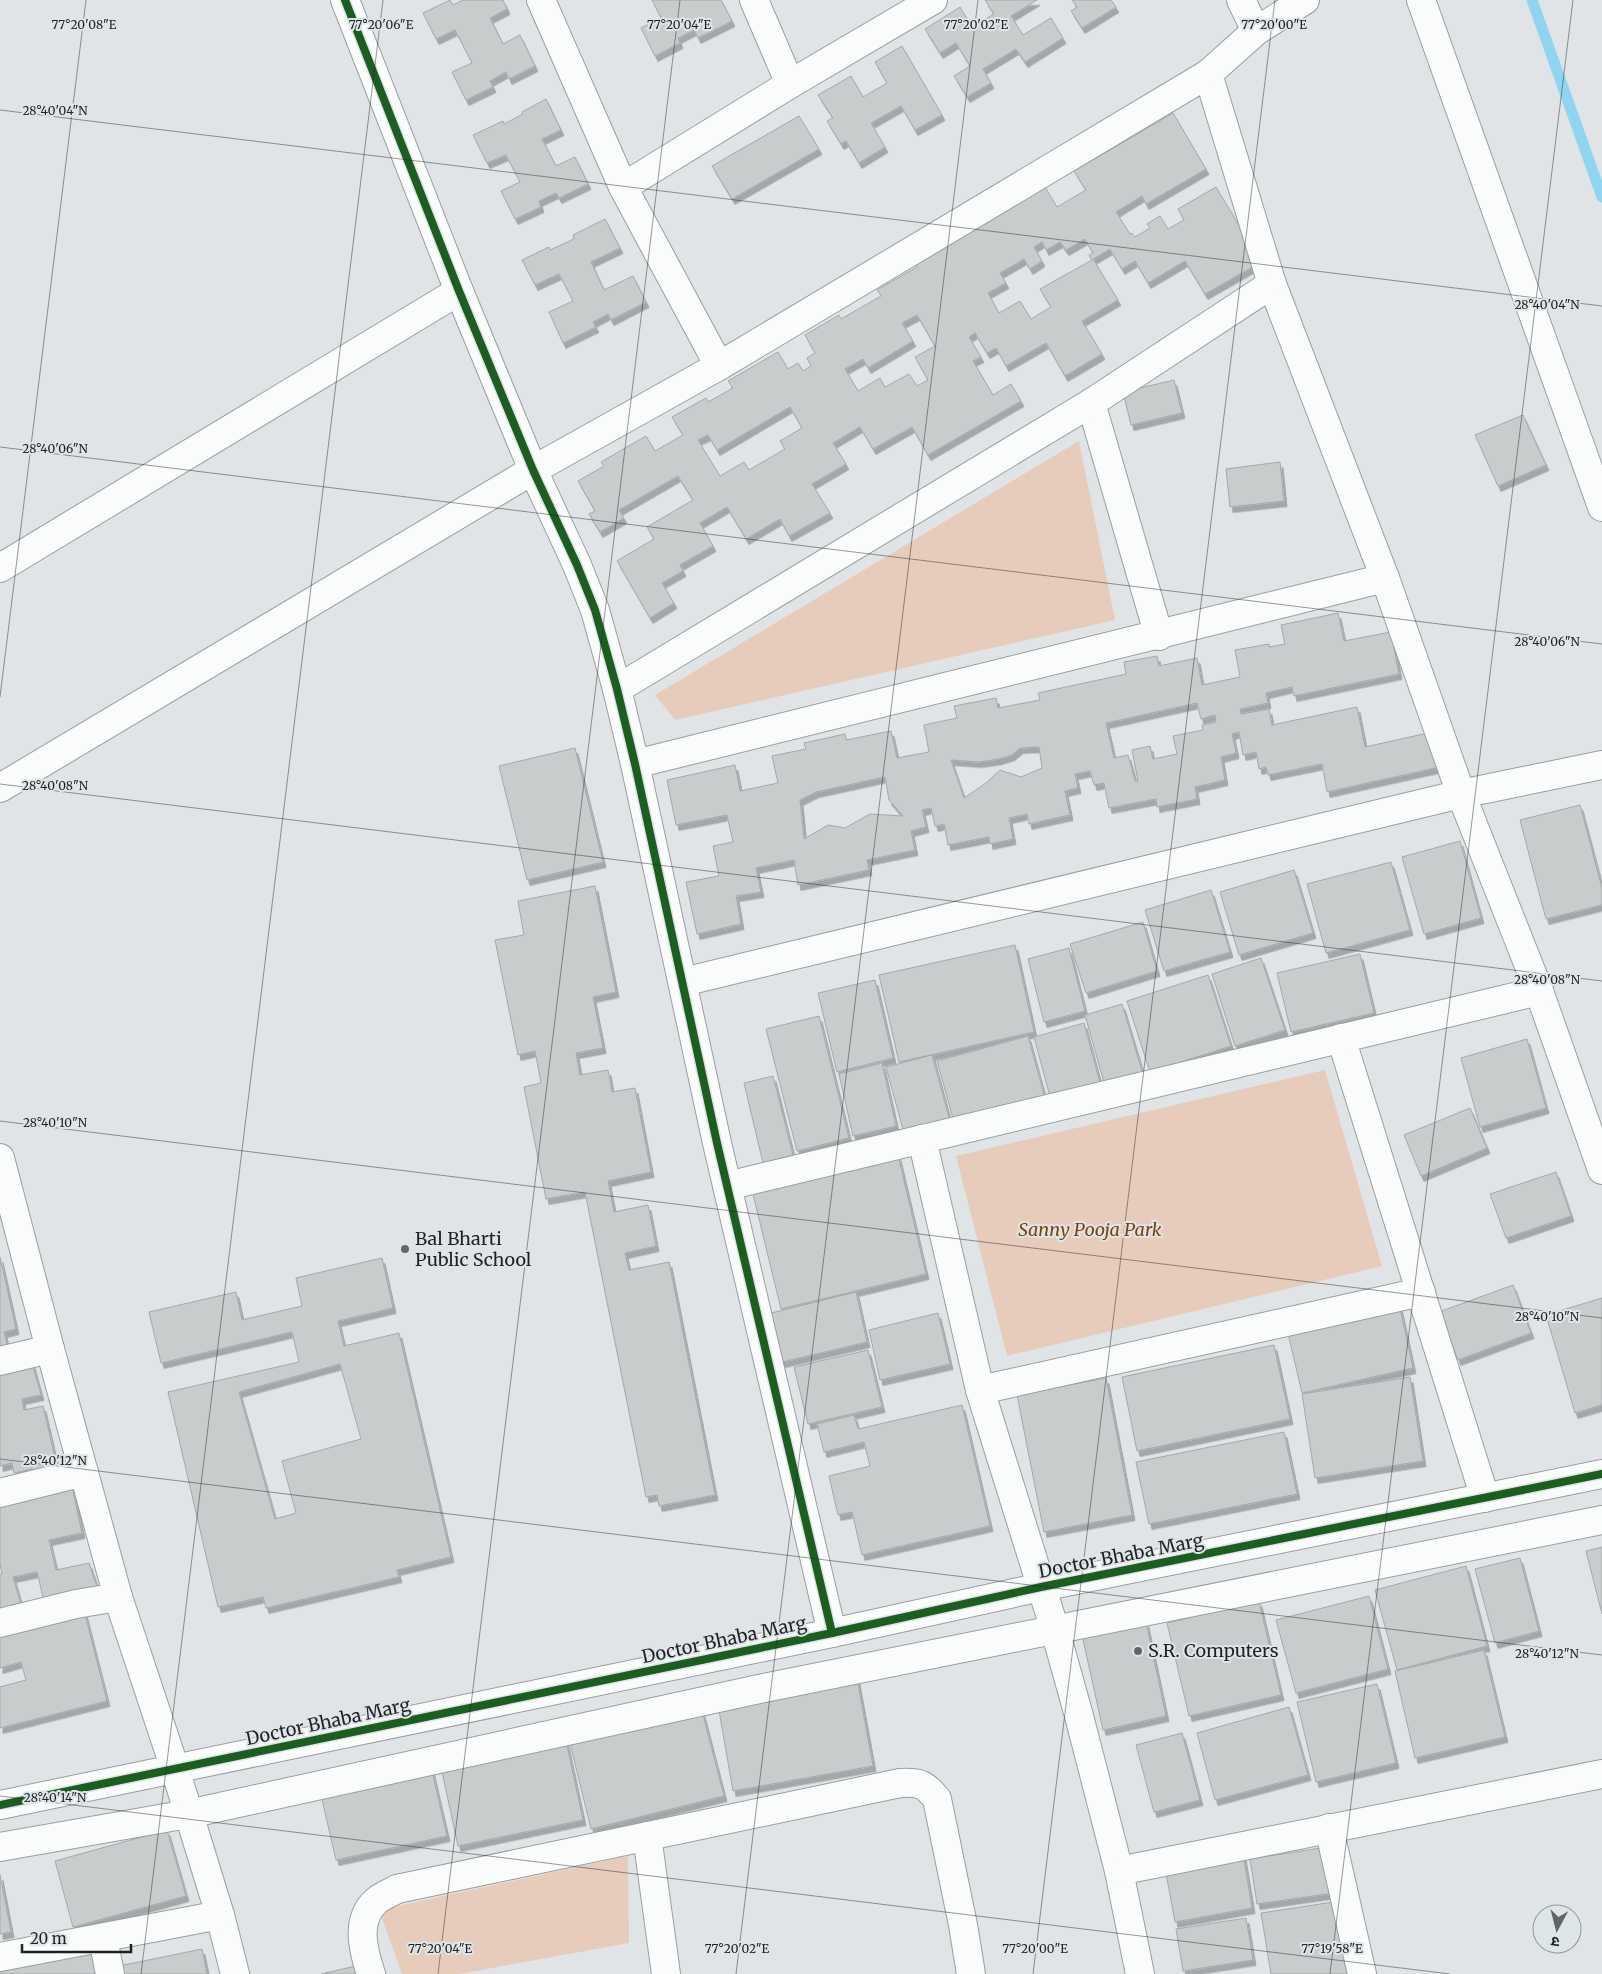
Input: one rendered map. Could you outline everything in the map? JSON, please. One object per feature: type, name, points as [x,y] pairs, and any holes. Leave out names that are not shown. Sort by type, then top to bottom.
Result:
[{"type":"street","points":[[345,0],[459,290],[533,470],[595,610],[618,689],[727,1186],[832,1632]]},
{"type":"street","points":[[541,0],[623,187],[719,366]]},
{"type":"street","points":[[754,0],[790,84]]},
{"type":"street","points":[[623,187],[790,84],[934,0]]},
{"type":"street","points":[[1241,0],[1256,31]]},
{"type":"street","points":[[0,788],[533,470],[719,366],[1208,74],[1256,31],[1305,0]]},
{"type":"street","points":[[1421,0],[1602,507]]},
{"type":"street","points":[[1208,74],[1272,284],[1385,578],[1461,794],[1539,991],[1602,1170]]},
{"type":"street","points":[[618,689],[1091,403],[1272,284]]},
{"type":"street","points":[[0,568],[459,290]]},
{"type":"street","points":[[1091,403],[1159,636]]},
{"type":"street","points":[[635,764],[1159,636],[1385,578]]},
{"type":"street","points":[[683,982],[1461,794],[1602,765]]},
{"type":"street","points":[[727,1186],[1539,991]]},
{"type":"street","points":[[1341,1038],[1485,1498]]},
{"type":"street","points":[[922,1139],[980,1390],[1055,1630],[1119,1871],[1140,1974]]},
{"type":"street","points":[[0,1158],[6,1207],[50,1349],[118,1597],[175,1769],[236,1974]]},
{"type":"street","points":[[980,1390],[1420,1292]]},
{"type":"street","points":[[0,1361],[50,1349]]},
{"type":"street","points":[[0,1492],[84,1472]]},
{"type":"street","name":"Doctor Bhaba Marg","points":[[0,1805],[1040,1587],[1602,1474]]},
{"type":"street","points":[[0,1847],[188,1814],[759,1689],[1602,1520]]},
{"type":"street","points":[[0,1623],[76,1604],[118,1597]]},
{"type":"street","points":[[1119,1871],[1602,1774]]},
{"type":"street","points":[[371,1974],[364,1954],[362,1931],[366,1913],[377,1900],[397,1889],[900,1783],[916,1782],[928,1788],[937,1799],[971,1974]]},
{"type":"street","points":[[1329,1828],[1362,1974]]},
{"type":"street","points":[[647,1836],[666,1974]]},
{"type":"street","points":[[0,1957],[220,1915]]},
{"type":"street","points":[[103,1938],[110,1974]]},
{"type":"green space","points":[[1079,441],[1115,620],[675,720],[655,695]]},
{"type":"green space","name":"Sanny Pooja Park","points":[[1325,1070],[1382,1266],[1007,1356],[956,1156]]},
{"type":"green space","points":[[628,1856],[629,1943],[459,1974],[402,1974],[379,1910]]},
{"type":"building","points":[[450,0],[453,5],[463,0],[503,0],[507,9],[490,18],[503,44],[520,35],[535,66],[509,79],[506,72],[490,81],[493,87],[466,100],[452,72],[472,63],[455,30],[436,39],[423,13]]},
{"type":"building","points":[[652,0],[721,0],[732,21],[698,38],[694,30],[678,38],[680,43],[655,56],[641,28],[661,18]]},
{"type":"building","points":[[985,0],[1037,0],[1011,16],[1023,35],[1051,18],[1063,38],[1025,62],[1016,49],[983,69],[991,83],[967,97],[954,76],[970,66],[956,43],[940,53],[925,29],[960,7],[972,27],[994,14]]},
{"type":"building","points":[[1072,0],[1111,0],[1116,7],[1082,28],[1071,11],[1077,7]]},
{"type":"building","points":[[902,46],[942,115],[915,130],[901,106],[871,123],[885,147],[859,163],[846,141],[841,144],[827,121],[833,118],[818,95],[851,76],[863,97],[887,83],[875,62]]},
{"type":"building","points":[[546,99],[561,130],[542,139],[556,166],[575,157],[588,184],[559,198],[556,193],[539,201],[541,207],[515,219],[501,191],[520,182],[506,155],[487,163],[473,135],[503,121],[504,124]]},
{"type":"building","points":[[1173,113],[1206,169],[1146,204],[1142,196],[1116,212],[1130,234],[1132,233],[1135,237],[1150,228],[1147,224],[1160,216],[1168,229],[1184,220],[1178,209],[1216,187],[1261,262],[1205,294],[1185,261],[1148,283],[1135,261],[1122,269],[1110,249],[1093,259],[1118,300],[1082,321],[1102,354],[1065,376],[1046,343],[1006,366],[996,348],[987,353],[975,333],[969,337],[981,357],[973,361],[993,395],[1011,384],[1021,401],[928,455],[912,427],[873,449],[860,427],[833,443],[846,464],[812,484],[830,513],[789,536],[780,519],[746,539],[727,507],[700,523],[713,546],[680,565],[683,571],[662,583],[674,603],[650,618],[617,561],[654,539],[647,527],[693,500],[678,476],[619,510],[624,518],[600,532],[589,514],[595,511],[578,481],[604,466],[601,462],[646,436],[655,451],[683,435],[672,417],[706,398],[708,402],[733,388],[728,381],[778,352],[788,369],[798,363],[803,371],[811,366],[807,358],[815,353],[805,335],[839,315],[841,319],[881,296],[877,290],[917,267],[914,263],[1045,187],[1057,207],[1086,190],[1074,171]],"holes":[[[1085,239],[1093,253],[1089,255],[1092,260],[1040,289],[1051,307],[1031,319],[1020,301],[999,313],[988,293],[1006,283],[1000,273],[1024,259],[1030,269],[1042,261],[1034,247],[1042,242],[1046,250],[1060,242],[1066,250]],[[917,315],[935,346],[915,357],[928,380],[917,386],[909,374],[885,387],[880,378],[858,391],[845,369],[863,359],[868,368],[913,341],[902,323]],[[790,407],[802,428],[780,441],[785,449],[749,470],[744,462],[720,476],[698,440],[708,435],[717,450]]]},
{"type":"building","points":[[799,116],[819,149],[732,199],[712,166]]},
{"type":"building","points":[[605,219],[620,248],[591,262],[604,290],[633,276],[646,302],[611,320],[608,314],[593,322],[596,327],[563,343],[549,312],[573,301],[559,274],[535,285],[522,260],[549,247],[550,250],[574,239],[573,235]]},
{"type":"building","points":[[1174,380],[1182,413],[1131,425],[1123,392]]},
{"type":"building","points":[[1523,415],[1546,465],[1498,486],[1475,435]]},
{"type":"building","points":[[1280,462],[1284,501],[1230,507],[1226,469]]},
{"type":"building","points":[[1338,613],[1344,641],[1391,632],[1399,674],[1294,696],[1292,687],[1266,693],[1268,703],[1240,709],[1241,714],[1269,709],[1272,725],[1357,707],[1365,747],[1432,732],[1440,767],[1327,792],[1322,764],[1268,775],[1266,767],[1259,769],[1256,752],[1243,755],[1239,732],[1232,734],[1236,753],[1221,757],[1225,780],[1195,787],[1197,799],[1157,807],[1156,799],[1109,808],[1104,783],[1094,785],[1090,771],[1075,774],[1078,788],[1065,791],[1070,815],[1029,824],[1027,814],[1009,818],[1013,839],[990,844],[989,837],[948,845],[944,824],[935,826],[931,808],[922,810],[926,827],[911,831],[915,850],[867,860],[869,870],[798,885],[794,860],[756,868],[761,892],[736,896],[741,924],[697,934],[686,882],[719,876],[713,846],[733,842],[727,815],[676,825],[667,780],[735,765],[740,791],[778,783],[772,756],[806,749],[804,743],[845,734],[846,740],[891,731],[897,758],[929,752],[924,725],[957,718],[954,706],[996,698],[998,708],[1040,700],[1038,693],[1126,674],[1124,662],[1157,656],[1159,666],[1197,658],[1202,685],[1240,677],[1235,650],[1269,644],[1269,647],[1285,644],[1281,625]],"holes":[[[1197,703],[1201,719],[1215,715],[1216,722],[1202,725],[1203,730],[1173,736],[1177,754],[1153,759],[1150,746],[1132,750],[1138,781],[1135,781],[1128,755],[1114,758],[1106,723]],[[1039,747],[1042,768],[1021,777],[1000,770],[986,783],[964,798],[951,760],[979,762],[999,759],[1012,755],[1020,748]],[[885,777],[889,800],[903,816],[870,814],[845,828],[828,825],[804,839],[800,800],[816,792]]]},
{"type":"building","points":[[575,748],[603,862],[527,880],[499,766]]},
{"type":"building","points":[[1580,805],[1602,888],[1602,905],[1546,919],[1520,820]]},
{"type":"building","points":[[1460,841],[1481,918],[1424,934],[1402,857]]},
{"type":"building","points":[[1391,862],[1410,930],[1326,953],[1307,884]]},
{"type":"building","points":[[1294,870],[1313,933],[1239,955],[1220,892]]},
{"type":"building","points":[[595,886],[616,992],[593,997],[603,1048],[576,1053],[580,1075],[608,1070],[612,1092],[635,1088],[651,1172],[608,1181],[614,1212],[648,1205],[656,1246],[625,1253],[629,1270],[669,1262],[715,1495],[659,1506],[657,1495],[646,1497],[585,1192],[546,1199],[524,1087],[541,1083],[535,1051],[518,1055],[495,940],[524,935],[518,901]]},
{"type":"building","points":[[1211,890],[1230,952],[1164,971],[1145,910]]},
{"type":"building","points":[[1143,922],[1157,971],[1086,993],[1070,944]]},
{"type":"building","points":[[1015,945],[1034,1032],[899,1062],[879,975]]},
{"type":"building","points":[[1069,948],[1085,1011],[1044,1022],[1028,959]]},
{"type":"building","points":[[1360,954],[1374,1013],[1291,1032],[1277,973]]},
{"type":"building","points":[[1261,958],[1285,1030],[1235,1046],[1212,974]]},
{"type":"building","points":[[1208,975],[1231,1046],[1150,1072],[1127,1001]]},
{"type":"building","points":[[875,980],[893,1058],[837,1072],[818,993]]},
{"type":"building","points":[[1122,1004],[1143,1074],[1105,1086],[1085,1015]]},
{"type":"building","points":[[819,1016],[849,1138],[797,1151],[766,1029]]},
{"type":"building","points":[[1084,1023],[1100,1083],[1050,1097],[1034,1037]]},
{"type":"building","points":[[1028,1036],[1045,1098],[954,1122],[937,1061]]},
{"type":"building","points":[[1527,1039],[1546,1108],[1480,1127],[1461,1058]]},
{"type":"building","points":[[932,1055],[950,1121],[904,1133],[886,1067]]},
{"type":"building","points":[[882,1063],[896,1126],[853,1136],[839,1074]]},
{"type":"building","points":[[773,1076],[793,1155],[763,1163],[744,1083]]},
{"type":"building","points":[[1470,1108],[1487,1148],[1421,1176],[1404,1135]]},
{"type":"building","points":[[898,1155],[926,1274],[781,1309],[752,1190]]},
{"type":"building","points":[[1556,1172],[1571,1216],[1506,1238],[1490,1194]]},
{"type":"building","points":[[0,1257],[16,1329],[4,1332],[8,1349],[0,1351]]},
{"type":"building","points":[[382,1258],[393,1308],[338,1321],[344,1346],[399,1333],[451,1557],[397,1570],[399,1577],[266,1608],[263,1597],[218,1607],[168,1392],[299,1362],[292,1332],[161,1363],[149,1312],[236,1292],[242,1320],[302,1306],[296,1278]],"holes":[[[340,1364],[361,1439],[282,1461],[296,1513],[275,1519],[239,1392]]]},
{"type":"building","points":[[1513,1285],[1531,1333],[1458,1360],[1439,1312]]},
{"type":"building","points":[[856,1292],[867,1342],[778,1363],[767,1314]]},
{"type":"building","points":[[1602,1298],[1602,1405],[1575,1413],[1546,1315]]},
{"type":"building","points":[[1399,1304],[1413,1368],[1302,1393],[1287,1329]]},
{"type":"building","points":[[938,1313],[950,1364],[880,1380],[869,1330]]},
{"type":"building","points":[[1274,1345],[1290,1419],[1137,1451],[1122,1377]]},
{"type":"building","points":[[868,1350],[882,1407],[808,1424],[794,1367]]},
{"type":"building","points":[[31,1359],[41,1395],[22,1399],[24,1410],[43,1406],[59,1475],[35,1481],[32,1469],[14,1473],[12,1463],[0,1466],[0,1367]]},
{"type":"building","points":[[1410,1377],[1423,1461],[1315,1478],[1302,1394]]},
{"type":"building","points":[[1106,1378],[1132,1515],[1044,1532],[1017,1395]]},
{"type":"building","points":[[962,1405],[990,1526],[862,1555],[852,1512],[838,1515],[829,1476],[870,1466],[864,1442],[824,1452],[817,1424],[854,1415],[858,1429]]},
{"type":"building","points":[[1284,1432],[1297,1494],[1149,1524],[1136,1462]]},
{"type":"building","points":[[72,1486],[82,1533],[49,1540],[56,1570],[89,1563],[98,1590],[44,1601],[37,1572],[13,1577],[21,1604],[0,1609],[0,1574],[2,1574],[0,1564],[0,1502]]},
{"type":"building","points":[[1602,1547],[1602,1614],[1586,1551]]},
{"type":"building","points":[[1520,1558],[1539,1631],[1495,1643],[1475,1569]]},
{"type":"building","points":[[1466,1566],[1487,1646],[1397,1670],[1375,1590]]},
{"type":"building","points":[[1369,1596],[1388,1669],[1296,1693],[1276,1620]]},
{"type":"building","points":[[1259,1601],[1281,1695],[1189,1716],[1167,1623]]},
{"type":"building","points":[[84,1610],[107,1701],[0,1728],[0,1687],[26,1680],[21,1662],[0,1668],[0,1632]]},
{"type":"building","points":[[1146,1622],[1166,1716],[1103,1730],[1082,1635]]},
{"type":"building","points":[[1484,1650],[1505,1737],[1415,1758],[1395,1671]]},
{"type":"building","points":[[857,1679],[873,1766],[733,1791],[718,1705]]},
{"type":"building","points":[[1377,1684],[1396,1763],[1316,1782],[1297,1702]]},
{"type":"building","points":[[701,1707],[724,1796],[591,1829],[569,1739]]},
{"type":"building","points":[[1289,1707],[1308,1775],[1215,1800],[1197,1733]]},
{"type":"building","points":[[1182,1733],[1200,1800],[1154,1812],[1136,1745]]},
{"type":"building","points":[[566,1741],[583,1820],[458,1846],[441,1767]]},
{"type":"building","points":[[431,1767],[447,1836],[336,1860],[320,1791]]},
{"type":"building","points":[[167,1830],[186,1896],[73,1927],[55,1861]]},
{"type":"building","points":[[1327,1847],[1334,1893],[1257,1904],[1250,1859]]},
{"type":"building","points":[[1243,1854],[1252,1908],[1175,1922],[1165,1868]]},
{"type":"building","points":[[0,1875],[11,1932],[0,1934]]},
{"type":"building","points":[[1340,1901],[1352,1974],[1271,1974],[1261,1913]]},
{"type":"building","points":[[1246,1918],[1253,1960],[1183,1971],[1176,1929]]},
{"type":"building","points":[[98,1949],[104,1974],[1,1974],[1,1971]]},
{"type":"building","points":[[202,1949],[207,1974],[116,1974],[114,1967]]},
{"type":"building","points":[[360,1965],[362,1974],[321,1974]]},
{"type":"waterway","points":[[1532,0],[1602,197]]},
{"type":"cycle path","points":[[345,0],[459,291],[533,470],[577,565],[595,610],[635,764],[717,1143],[832,1633]]},
{"type":"cycle path","points":[[0,1805],[832,1633],[1041,1587],[1602,1474]]},
{"type":"place","name":"Bal Bharti Public School","points":[[405,1249]]},
{"type":"place","name":"S.R. Computers","points":[[1138,1651]]}]
